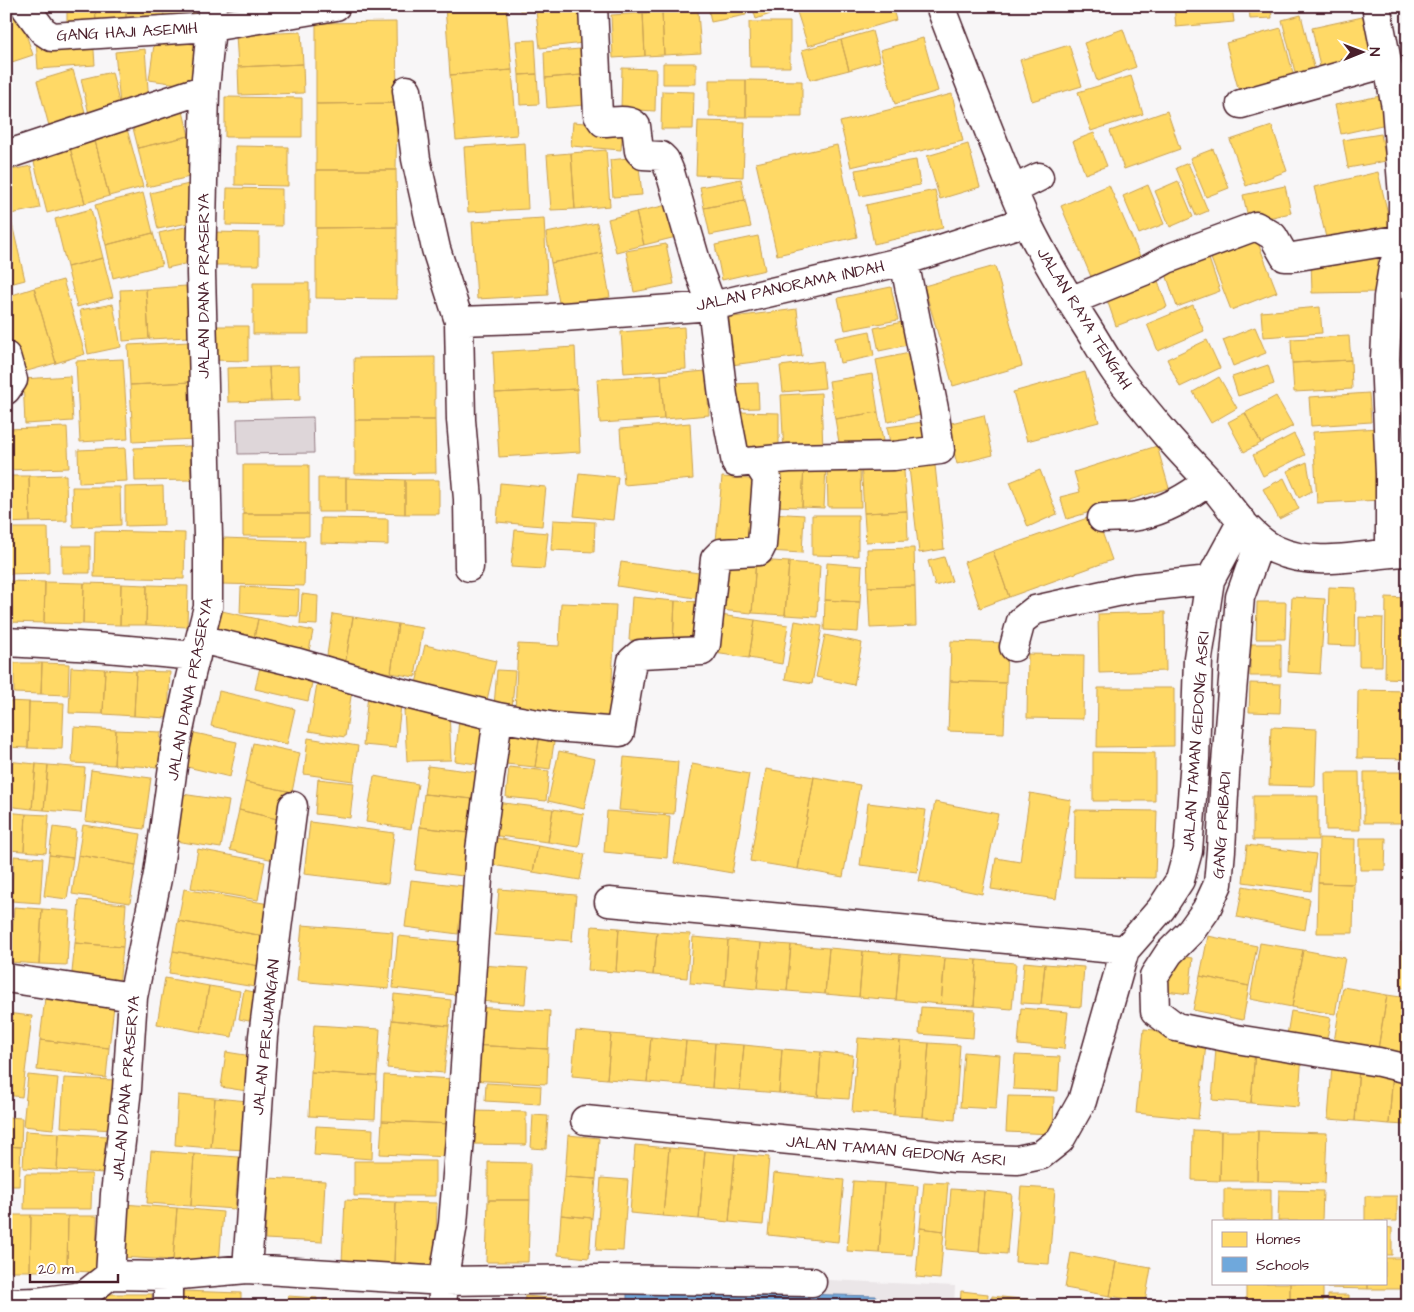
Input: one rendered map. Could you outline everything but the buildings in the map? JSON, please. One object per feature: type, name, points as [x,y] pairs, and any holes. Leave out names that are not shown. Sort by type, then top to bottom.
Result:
[{"type":"street","points":[[211,17],[336,6]]},
{"type":"street","points":[[6,642],[198,648],[296,662],[398,692],[498,717],[555,727],[620,732],[632,661],[640,654],[702,651],[706,644],[715,559],[721,553],[759,551],[762,545],[767,478],[760,467],[748,462],[722,396],[712,306],[698,268],[673,180],[665,160],[661,156],[641,154],[636,126],[630,121],[603,122],[598,115],[593,6]]},
{"type":"street","name":"JALAN RAYA TENGAH","points":[[940,6],[1013,190],[1047,262],[1116,372],[1163,432],[1209,481],[1260,541],[1276,550],[1292,555],[1332,559],[1399,552]]},
{"type":"street","points":[[1376,6],[1397,117],[1405,239],[1393,267],[1388,297],[1385,359],[1390,474],[1399,552]]},
{"type":"street","name":"GANG HAJI ASEMIH","points":[[20,9],[52,37],[211,17]]},
{"type":"street","name":"JALAN DANA PRASERYA","points":[[110,1275],[115,1194],[127,1089],[133,997],[158,874],[176,744],[208,607],[201,273],[204,88],[211,17]]},
{"type":"street","points":[[1241,104],[1387,63]]},
{"type":"street","points":[[6,155],[204,88]]},
{"type":"street","points":[[407,90],[416,159],[436,249],[459,321],[461,420],[468,499],[469,567]]},
{"type":"street","points":[[1013,190],[1039,177]]},
{"type":"street","name":"JALAN PANORAMA INDAH","points":[[459,321],[550,318],[712,306],[904,261],[1026,221]]},
{"type":"street","points":[[1070,301],[1149,269],[1167,259],[1256,226],[1273,236],[1285,257],[1405,239]]},
{"type":"street","points":[[748,462],[788,458],[894,456],[940,450],[934,409],[904,261]]},
{"type":"street","points":[[6,356],[13,380],[6,390]]},
{"type":"street","points":[[1102,518],[1136,516],[1165,509],[1188,497],[1209,481]]},
{"type":"street","name":"JALAN TAMAN GEDONG ASRI","points":[[586,1120],[955,1158],[1017,1160],[1041,1155],[1060,1140],[1082,1101],[1125,950],[1161,909],[1180,880],[1188,852],[1196,759],[1198,658],[1210,580],[1242,521]]},
{"type":"street","name":"GANG PRIBADI","points":[[1260,541],[1240,598],[1218,884],[1206,910],[1191,931],[1169,953],[1154,976],[1155,1011],[1176,1027],[1236,1039],[1379,1062],[1408,1069]]},
{"type":"street","points":[[1014,646],[1021,621],[1035,610],[1135,588],[1210,580]]},
{"type":"street","points":[[443,1294],[453,1224],[480,850],[498,717]]},
{"type":"street","name":"JALAN PERJUANGAN","points":[[247,1269],[263,1036],[293,806]]},
{"type":"street","points":[[609,902],[1125,950]]},
{"type":"street","points":[[6,978],[133,997]]},
{"type":"street","points":[[6,1304],[83,1296],[110,1275],[168,1276],[247,1269],[443,1294],[602,1279],[812,1282]]},
{"type":"street","points":[[168,1276],[168,1306]]},
{"type":"shaded area","points":[[313,417],[314,453],[238,454],[237,419]]},
{"type":"shaded area","points":[[618,1270],[955,1286],[954,1306],[617,1306]]}]
